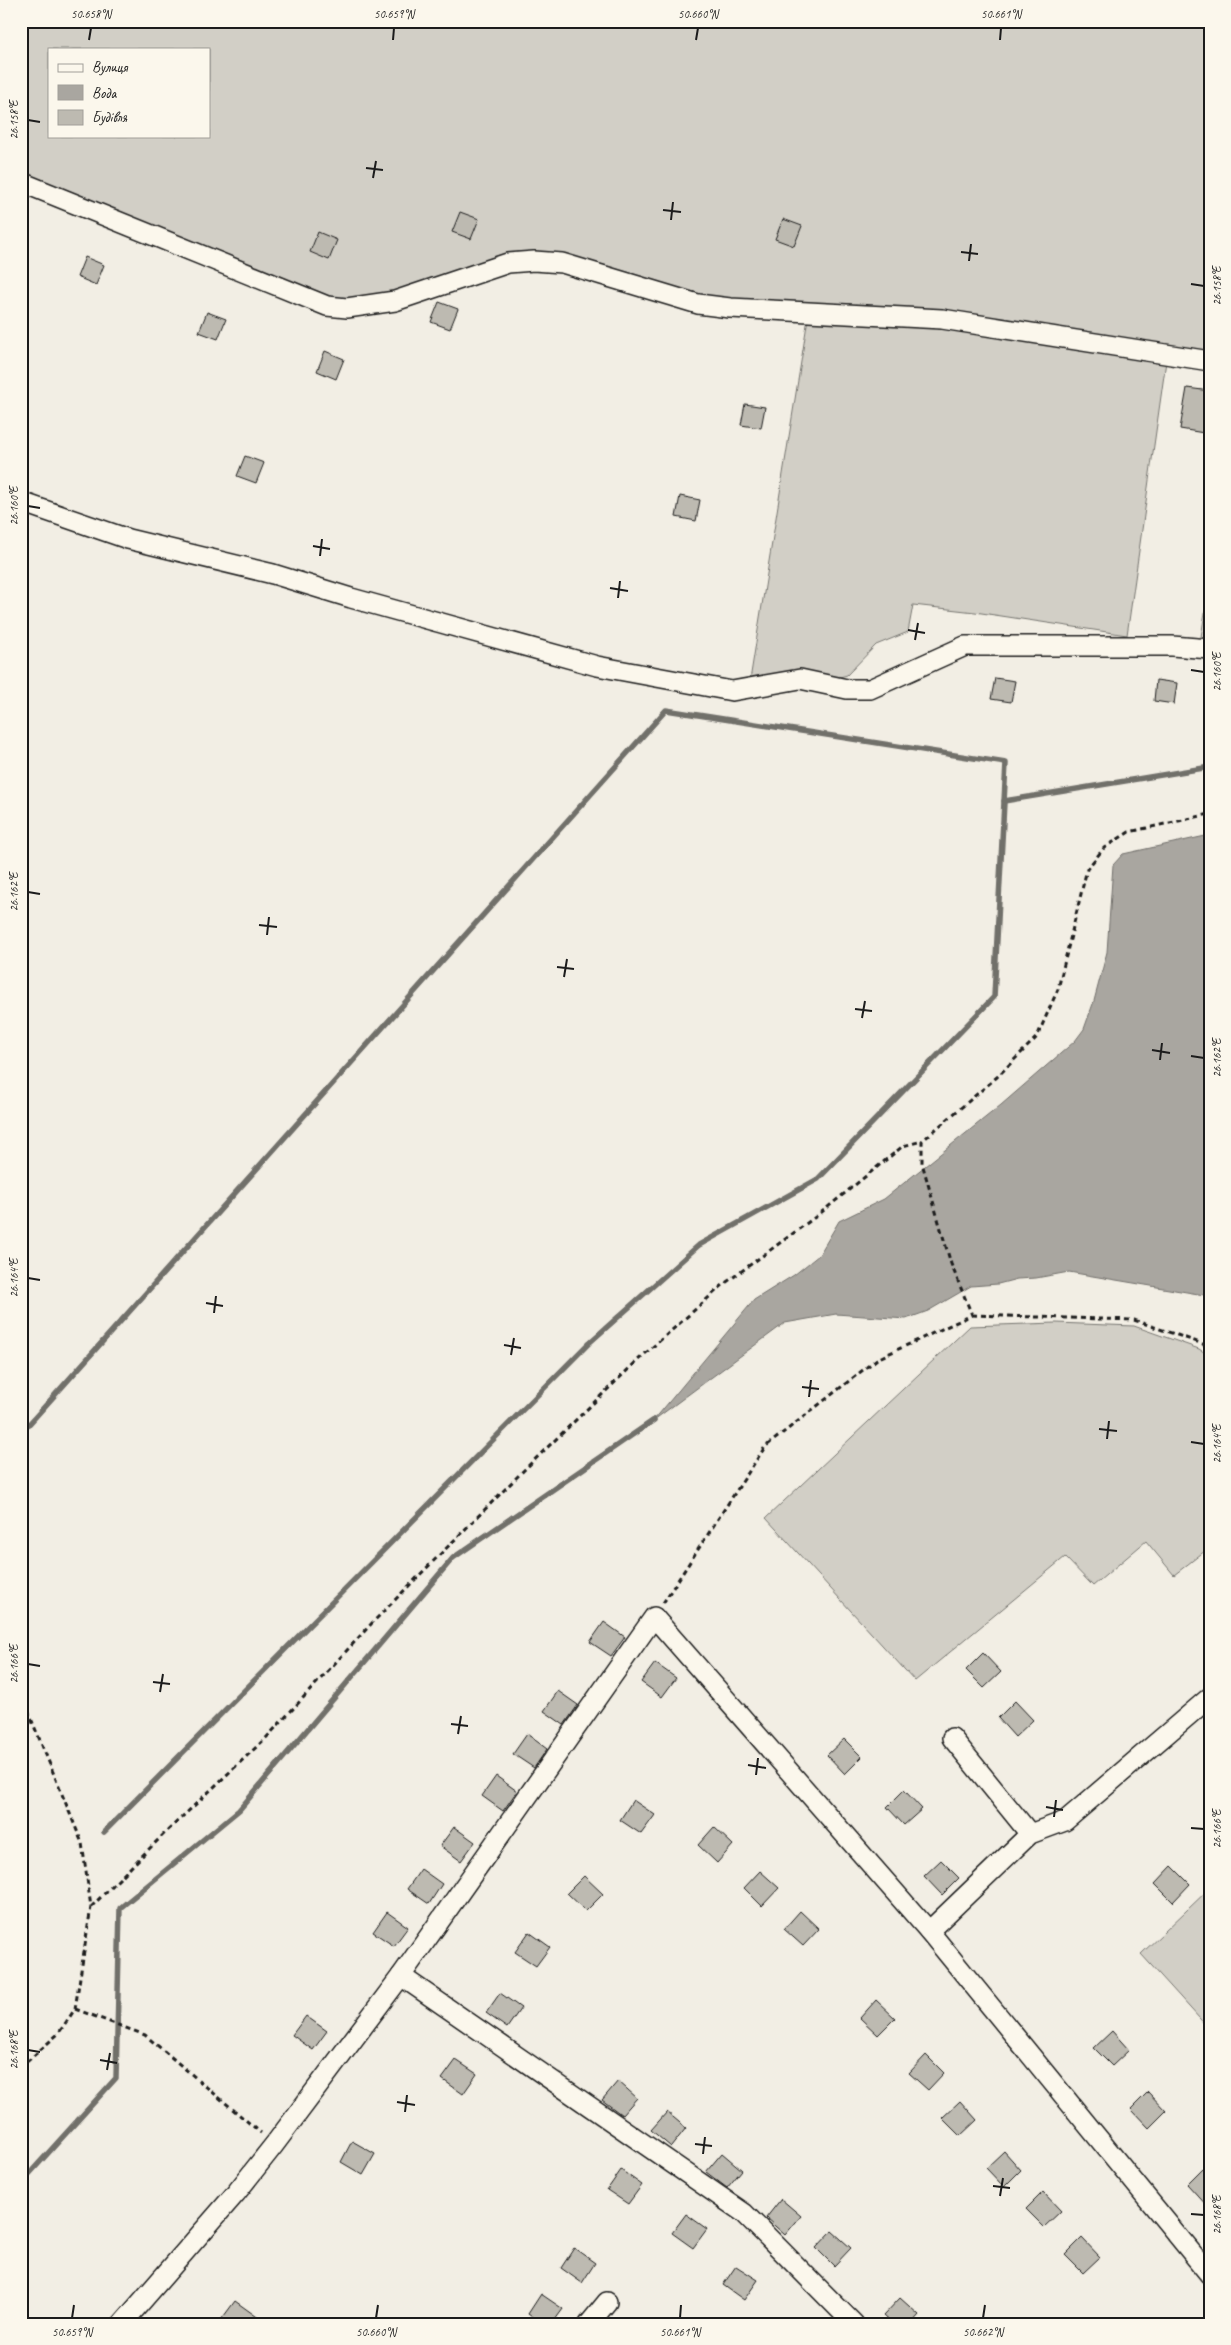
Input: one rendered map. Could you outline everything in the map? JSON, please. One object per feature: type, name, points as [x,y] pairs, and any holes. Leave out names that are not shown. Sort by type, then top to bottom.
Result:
[{"type":"street","points":[[21,182],[327,306],[347,308],[395,301],[508,262],[534,261],[562,263],[698,304],[730,308],[942,319],[1210,361]]},
{"type":"street","points":[[21,502],[128,539],[273,574],[351,598],[597,666],[732,691],[800,679],[847,689],[870,689],[965,646],[1162,646],[1210,649]]},
{"type":"street","points":[[122,2324],[236,2194],[274,2145],[401,1976],[654,1617],[929,1931],[1210,2275]]},
{"type":"street","points":[[929,1931],[1030,1834],[1066,1821],[1210,1697]]},
{"type":"street","points":[[952,1738],[1030,1834]]},
{"type":"street","points":[[401,1976],[744,2213],[854,2324]]},
{"type":"street","points":[[589,2324],[607,2302]]},
{"type":"path","points":[[91,1907],[164,1834],[267,1737],[373,1622],[524,1470],[638,1360],[724,1284],[818,1215],[903,1146],[922,1141],[997,1077],[1038,1037],[1058,989],[1086,869],[1104,848],[1130,832],[1210,814]]},
{"type":"path","points":[[922,1141],[922,1163],[951,1264],[972,1315]]},
{"type":"path","points":[[654,1617],[765,1446],[878,1359],[972,1315],[1134,1320],[1203,1344],[1210,1349]]},
{"type":"path","points":[[21,1694],[82,1843],[91,1907],[75,2009],[58,2034],[21,2067]]},
{"type":"path","points":[[75,2009],[145,2035],[274,2145]]},
{"type":"shaded area","points":[[21,21],[1210,21],[1210,361],[942,319],[730,308],[534,261],[347,308],[21,182]]},
{"type":"shaded area","points":[[808,318],[939,324],[1166,361],[1127,635],[975,612],[913,605],[908,632],[876,645],[847,675],[807,686],[750,680]]},
{"type":"shaded area","points":[[1210,582],[1210,643],[1200,643]]},
{"type":"shaded area","points":[[1056,1323],[1134,1326],[1199,1349],[1210,1356],[1210,1547],[1174,1575],[1146,1541],[1093,1586],[1065,1557],[915,1681],[766,1518],[970,1326]]},
{"type":"shaded area","points":[[1210,1888],[1210,2030],[1141,1954]]},
{"type":"water","points":[[1210,835],[1210,1296],[1069,1272],[1036,1278],[1017,1279],[998,1284],[971,1286],[928,1311],[906,1319],[836,1314],[785,1323],[654,1420],[754,1300],[794,1275],[819,1255],[839,1221],[884,1199],[1001,1105],[1075,1041],[1084,1029],[1094,1001],[1107,952],[1113,865],[1123,854]]},
{"type":"building","points":[[460,212],[479,219],[471,239],[452,232]]},
{"type":"building","points":[[783,219],[802,226],[794,246],[775,239]]},
{"type":"building","points":[[318,232],[337,240],[329,260],[310,252]]},
{"type":"building","points":[[85,257],[104,265],[96,285],[77,277]]},
{"type":"building","points":[[439,302],[458,309],[450,329],[431,322]]},
{"type":"building","points":[[207,312],[226,319],[218,339],[199,332]]},
{"type":"building","points":[[325,351],[344,359],[336,379],[317,371]]},
{"type":"building","points":[[1187,388],[1210,391],[1210,434],[1180,429]]},
{"type":"building","points":[[745,404],[765,407],[761,428],[741,425]]},
{"type":"building","points":[[245,456],[264,463],[256,483],[237,476]]},
{"type":"building","points":[[680,496],[700,500],[696,521],[676,517]]},
{"type":"building","points":[[995,678],[1015,681],[1011,702],[991,699]]},
{"type":"building","points":[[1156,680],[1177,683],[1174,704],[1154,701]]},
{"type":"building","points":[[604,1622],[625,1637],[611,1656],[590,1642]]},
{"type":"building","points":[[983,1653],[1001,1672],[984,1688],[966,1670]]},
{"type":"building","points":[[655,1663],[676,1678],[662,1697],[641,1682]]},
{"type":"building","points":[[558,1691],[578,1705],[564,1725],[544,1711]]},
{"type":"building","points":[[1015,1701],[1033,1720],[1015,1737],[998,1718]]},
{"type":"building","points":[[527,1734],[547,1749],[534,1768],[513,1754]]},
{"type":"building","points":[[844,1739],[862,1757],[845,1774],[827,1755]]},
{"type":"building","points":[[496,1776],[517,1791],[503,1811],[482,1796]]},
{"type":"building","points":[[904,1790],[922,1809],[904,1825],[887,1807]]},
{"type":"building","points":[[633,1800],[655,1815],[641,1834],[620,1820]]},
{"type":"building","points":[[454,1827],[475,1842],[461,1861],[440,1846]]},
{"type":"building","points":[[714,1827],[733,1845],[717,1863],[698,1845]]},
{"type":"building","points":[[941,1860],[959,1878],[942,1895],[924,1876]]},
{"type":"building","points":[[1172,1866],[1190,1884],[1173,1902],[1155,1884]]},
{"type":"building","points":[[421,1869],[442,1884],[429,1904],[407,1889]]},
{"type":"building","points":[[760,1871],[779,1888],[762,1906],[744,1888]]},
{"type":"building","points":[[584,1876],[603,1894],[586,1911],[567,1893]]},
{"type":"building","points":[[800,1911],[819,1929],[803,1946],[784,1929]]},
{"type":"building","points":[[387,1912],[408,1927],[394,1946],[373,1932]]},
{"type":"building","points":[[529,1932],[550,1947],[536,1966],[515,1952]]},
{"type":"building","points":[[500,1993],[521,2008],[507,2028],[486,2013]]},
{"type":"building","points":[[876,2000],[895,2018],[878,2035],[860,2018]]},
{"type":"building","points":[[306,2016],[327,2031],[313,2050],[292,2035]]},
{"type":"building","points":[[1112,2031],[1129,2050],[1112,2066],[1094,2048]]},
{"type":"building","points":[[926,2055],[944,2073],[928,2090],[909,2073]]},
{"type":"building","points":[[456,2060],[477,2074],[463,2094],[442,2079]]},
{"type":"building","points":[[618,2081],[637,2098],[622,2115],[602,2100]]},
{"type":"building","points":[[1148,2092],[1166,2111],[1149,2128],[1131,2109]]},
{"type":"building","points":[[960,2101],[977,2120],[960,2136],[942,2118]]},
{"type":"building","points":[[667,2112],[686,2128],[671,2147],[651,2130]]},
{"type":"building","points":[[352,2141],[375,2154],[363,2175],[341,2162]]},
{"type":"building","points":[[1004,2151],[1021,2170],[1004,2187],[986,2168]]},
{"type":"building","points":[[722,2153],[742,2170],[727,2188],[706,2172]]},
{"type":"building","points":[[1210,2161],[1210,2209],[1187,2184]]},
{"type":"building","points":[[621,2170],[642,2185],[628,2204],[607,2190]]},
{"type":"building","points":[[1043,2192],[1061,2211],[1044,2227],[1026,2209]]},
{"type":"building","points":[[781,2199],[801,2216],[785,2235],[766,2218]]},
{"type":"building","points":[[686,2214],[707,2229],[693,2248],[672,2233]]},
{"type":"building","points":[[832,2231],[851,2248],[834,2266],[816,2248]]},
{"type":"building","points":[[1082,2238],[1100,2257],[1083,2273],[1065,2255]]},
{"type":"building","points":[[574,2248],[595,2263],[582,2283],[561,2268]]},
{"type":"building","points":[[736,2266],[758,2280],[744,2300],[723,2285]]},
{"type":"building","points":[[541,2294],[563,2309],[552,2324],[542,2324],[528,2314]]},
{"type":"building","points":[[900,2298],[919,2315],[911,2324],[892,2324],[883,2316]]},
{"type":"building","points":[[235,2301],[267,2324],[218,2324]]},
{"type":"waterway","points":[[21,1433],[666,710],[1006,763],[994,997],[818,1179],[699,1245],[589,1343],[104,1832]]},
{"type":"waterway","points":[[1004,801],[1210,767]]},
{"type":"waterway","points":[[21,2183],[116,2078],[120,1908],[239,1810],[453,1558],[654,1420]]}]
